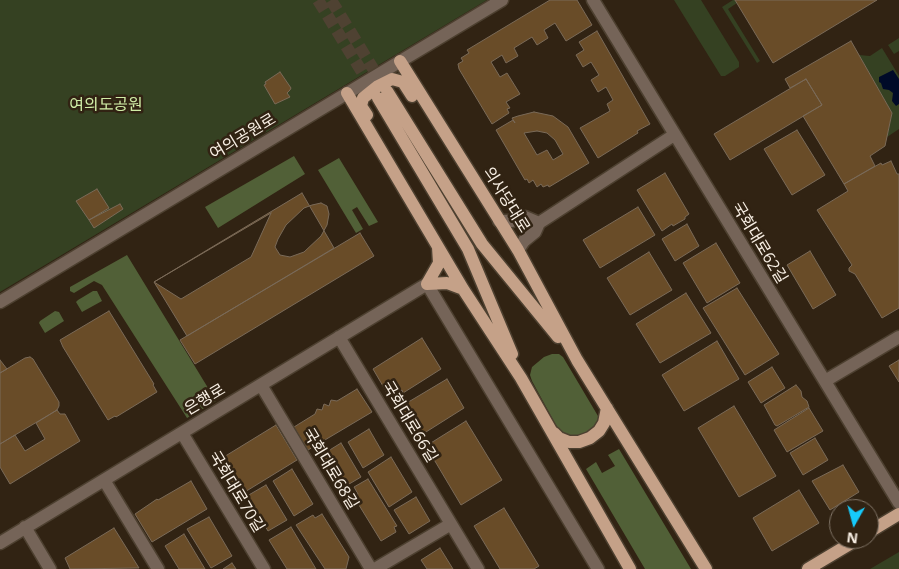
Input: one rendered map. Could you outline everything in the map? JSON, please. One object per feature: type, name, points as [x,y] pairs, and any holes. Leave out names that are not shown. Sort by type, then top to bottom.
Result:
[{"type":"main road","name":"의사당대로","points":[[400,61],[518,250],[577,360],[706,568]]},
{"type":"main road","points":[[381,150],[361,103],[363,98],[378,86],[392,79],[399,80],[407,87],[412,97],[437,121]]},
{"type":"main road","name":"의사당대로","points":[[347,93],[463,289],[521,378],[628,568]]},
{"type":"main road","name":"의사당대로","points":[[521,378],[468,249],[382,95],[482,244],[577,360]]},
{"type":"main road","points":[[427,284],[439,263],[438,247]]},
{"type":"main road","points":[[427,284],[447,283],[463,289]]},
{"type":"main road","points":[[550,430],[559,438],[569,442],[579,442],[590,438],[599,431],[604,423],[607,408]]},
{"type":"main road","points":[[879,526],[899,514]]},
{"type":"main road","points":[[808,569],[841,549]]},
{"type":"street","name":"여의공원로","points":[[0,302],[502,0]]},
{"type":"street","name":"국회대로62길","points":[[593,0],[899,503]]},
{"type":"street","name":"의사당대로","points":[[518,250],[524,241],[535,232],[540,221],[674,135]]},
{"type":"street","points":[[499,222],[525,217],[540,221]]},
{"type":"street","points":[[427,284],[598,569]]},
{"type":"street","name":"은행로","points":[[0,543],[427,284]]},
{"type":"street","name":"국회대로66길","points":[[339,337],[478,569]]},
{"type":"street","points":[[825,381],[899,338]]},
{"type":"street","name":"국회대로68길","points":[[261,385],[371,569]]},
{"type":"street","name":"국회대로70길","points":[[182,433],[264,569]]},
{"type":"street","points":[[104,480],[158,569]]},
{"type":"street","points":[[375,569],[451,524]]},
{"type":"street","points":[[25,527],[50,569]]},
{"type":"green space","name":"여의도공원","points":[[0,0],[487,0],[0,292]]},
{"type":"green space","points":[[674,0],[701,0],[739,62],[739,67],[725,76],[721,76]]},
{"type":"green space","points":[[733,0],[737,3],[728,9],[760,61],[757,63],[722,7]]},
{"type":"green space","points":[[899,38],[899,51],[894,54],[888,45]]},
{"type":"green space","points":[[882,48],[899,76],[899,129],[887,137],[892,113],[859,55],[870,56]]},
{"type":"green space","points":[[294,156],[305,174],[218,228],[205,207]]},
{"type":"green space","points":[[339,158],[378,222],[369,226],[357,207],[352,210],[363,229],[356,233],[318,170]]},
{"type":"green space","points":[[127,255],[216,401],[187,418],[102,285],[94,281],[74,293],[70,291],[70,287]]},
{"type":"green space","points":[[93,291],[97,291],[102,301],[82,312],[76,302]]},
{"type":"green space","points":[[55,311],[59,312],[64,321],[45,333],[39,323]]},
{"type":"green space","points":[[559,354],[563,357],[598,416],[598,424],[583,436],[567,437],[558,429],[532,381],[530,375],[532,367],[544,357]]},
{"type":"green space","points":[[619,449],[691,569],[645,569],[586,469],[596,462],[602,473],[615,466],[608,455]]},
{"type":"green space","points":[[899,552],[899,569],[870,569]]},
{"type":"water","points":[[893,70],[899,79],[899,104],[896,106],[892,101],[893,93],[883,89],[879,82],[879,77]]},
{"type":"building","points":[[550,0],[577,0],[592,25],[566,41],[555,23],[544,30],[548,38],[537,45],[532,37],[514,48],[518,56],[506,63],[502,55],[491,62],[500,77],[507,73],[520,94],[506,102],[510,108],[507,109],[509,113],[492,124],[459,69],[458,64],[463,61],[461,58],[469,53],[467,50]]},
{"type":"building","points":[[735,0],[877,0],[773,63]]},
{"type":"building","points":[[597,31],[650,124],[598,158],[580,128],[610,111],[607,104],[613,100],[606,87],[598,92],[591,80],[599,75],[591,62],[583,67],[576,55],[584,50],[579,42]]},
{"type":"building","points":[[851,41],[892,113],[885,146],[870,156],[875,166],[844,184],[803,116],[822,105],[806,79],[790,88],[785,79]]},
{"type":"building","points":[[280,72],[291,88],[287,93],[290,97],[275,104],[264,85],[266,84],[265,82]]},
{"type":"building","points":[[806,79],[822,105],[730,160],[714,134]]},
{"type":"building","points":[[534,112],[553,116],[568,127],[589,163],[549,187],[548,185],[543,187],[541,184],[537,187],[533,180],[529,183],[527,179],[525,180],[496,130],[513,120],[515,123],[512,118]],"holes":[[[537,131],[547,133],[555,140],[563,154],[553,160],[547,150],[537,155],[524,133]]]},
{"type":"building","points":[[797,130],[825,175],[792,195],[764,149]]},
{"type":"building","points":[[891,161],[897,174],[899,174],[899,308],[882,318],[855,274],[849,271],[852,265],[817,210],[848,191],[844,184],[881,163],[882,165]]},
{"type":"building","points":[[665,173],[689,214],[685,219],[673,226],[672,224],[662,231],[637,190]]},
{"type":"building","points":[[97,189],[109,208],[89,220],[76,201]]},
{"type":"building","points":[[302,193],[334,248],[187,336],[154,282]]},
{"type":"building","points":[[321,203],[327,206],[329,214],[327,225],[321,236],[304,252],[290,257],[280,255],[275,247],[286,225],[304,208]]},
{"type":"building","points":[[120,204],[123,209],[94,228],[89,220]]},
{"type":"building","points":[[638,207],[655,235],[600,268],[583,240]]},
{"type":"building","points":[[271,213],[251,257],[181,299],[154,282]]},
{"type":"building","points":[[687,224],[699,246],[675,261],[662,239]]},
{"type":"building","points":[[360,233],[374,256],[195,364],[180,340]]},
{"type":"building","points":[[716,243],[740,283],[707,303],[683,263]]},
{"type":"building","points":[[810,251],[836,295],[813,309],[787,265]]},
{"type":"building","points":[[649,252],[672,290],[630,315],[607,278]]},
{"type":"building","points":[[737,288],[779,354],[745,375],[703,308]]},
{"type":"building","points":[[686,293],[711,333],[660,363],[636,324]]},
{"type":"building","points":[[109,311],[157,392],[108,420],[60,340]]},
{"type":"building","points":[[422,338],[441,369],[403,393],[402,390],[390,398],[373,369]]},
{"type":"building","points":[[717,341],[739,379],[684,411],[662,375]]},
{"type":"building","points":[[30,357],[59,402],[59,406],[57,410],[0,444],[0,373]]},
{"type":"building","points":[[0,360],[7,369],[0,373]]},
{"type":"building","points":[[899,360],[899,382],[889,366]]},
{"type":"building","points":[[772,367],[785,388],[761,403],[748,382]]},
{"type":"building","points":[[447,379],[464,408],[418,437],[400,407]]},
{"type":"building","points":[[796,385],[809,407],[777,426],[764,405]]},
{"type":"building","points":[[357,389],[372,412],[308,450],[294,427],[315,414],[317,409],[322,410],[324,404],[329,406],[331,400],[337,401]]},
{"type":"building","points":[[734,406],[776,476],[739,497],[698,428]]},
{"type":"building","points":[[809,408],[823,431],[787,452],[774,430]]},
{"type":"building","points":[[57,410],[60,414],[65,414],[80,441],[10,484],[0,467],[0,444],[15,435],[25,451],[45,439],[36,423]]},
{"type":"building","points":[[466,421],[502,480],[461,505],[426,446]]},
{"type":"building","points":[[276,425],[297,460],[235,498],[214,463]]},
{"type":"building","points":[[369,429],[384,455],[363,468],[348,442]]},
{"type":"building","points":[[815,438],[828,460],[803,475],[790,453]]},
{"type":"building","points":[[341,443],[361,477],[344,487],[330,466],[328,468],[320,456]]},
{"type":"building","points":[[391,457],[412,492],[389,507],[368,472]]},
{"type":"building","points":[[843,465],[859,492],[848,499],[829,499],[829,508],[812,481]]},
{"type":"building","points":[[292,469],[313,504],[294,516],[273,481]]},
{"type":"building","points":[[368,479],[397,526],[394,527],[396,532],[381,541],[354,497],[358,494],[354,487]]},
{"type":"building","points":[[191,481],[207,509],[152,542],[135,514],[157,499]]},
{"type":"building","points":[[266,485],[287,520],[268,531],[247,496]]},
{"type":"building","points":[[799,490],[819,523],[772,551],[753,518]]},
{"type":"building","points":[[416,497],[430,521],[409,534],[394,510]]},
{"type":"building","points":[[504,508],[539,566],[534,569],[500,569],[474,526]]},
{"type":"building","points":[[322,514],[349,557],[346,569],[325,569],[296,525],[313,515],[315,518]]},
{"type":"building","points":[[209,517],[232,556],[211,568],[187,529]]},
{"type":"building","points":[[291,527],[316,569],[287,569],[269,540]]},
{"type":"building","points":[[114,528],[139,568],[70,569],[65,558]]},
{"type":"building","points":[[184,534],[205,569],[179,569],[165,546]]},
{"type":"building","points":[[440,548],[453,569],[427,569],[421,560]]},
{"type":"building","points":[[232,563],[236,569],[223,569]]},
{"type":"tunnel","points":[[318,0],[373,90]]},
{"type":"tunnel","points":[[331,0],[383,85]]}]
